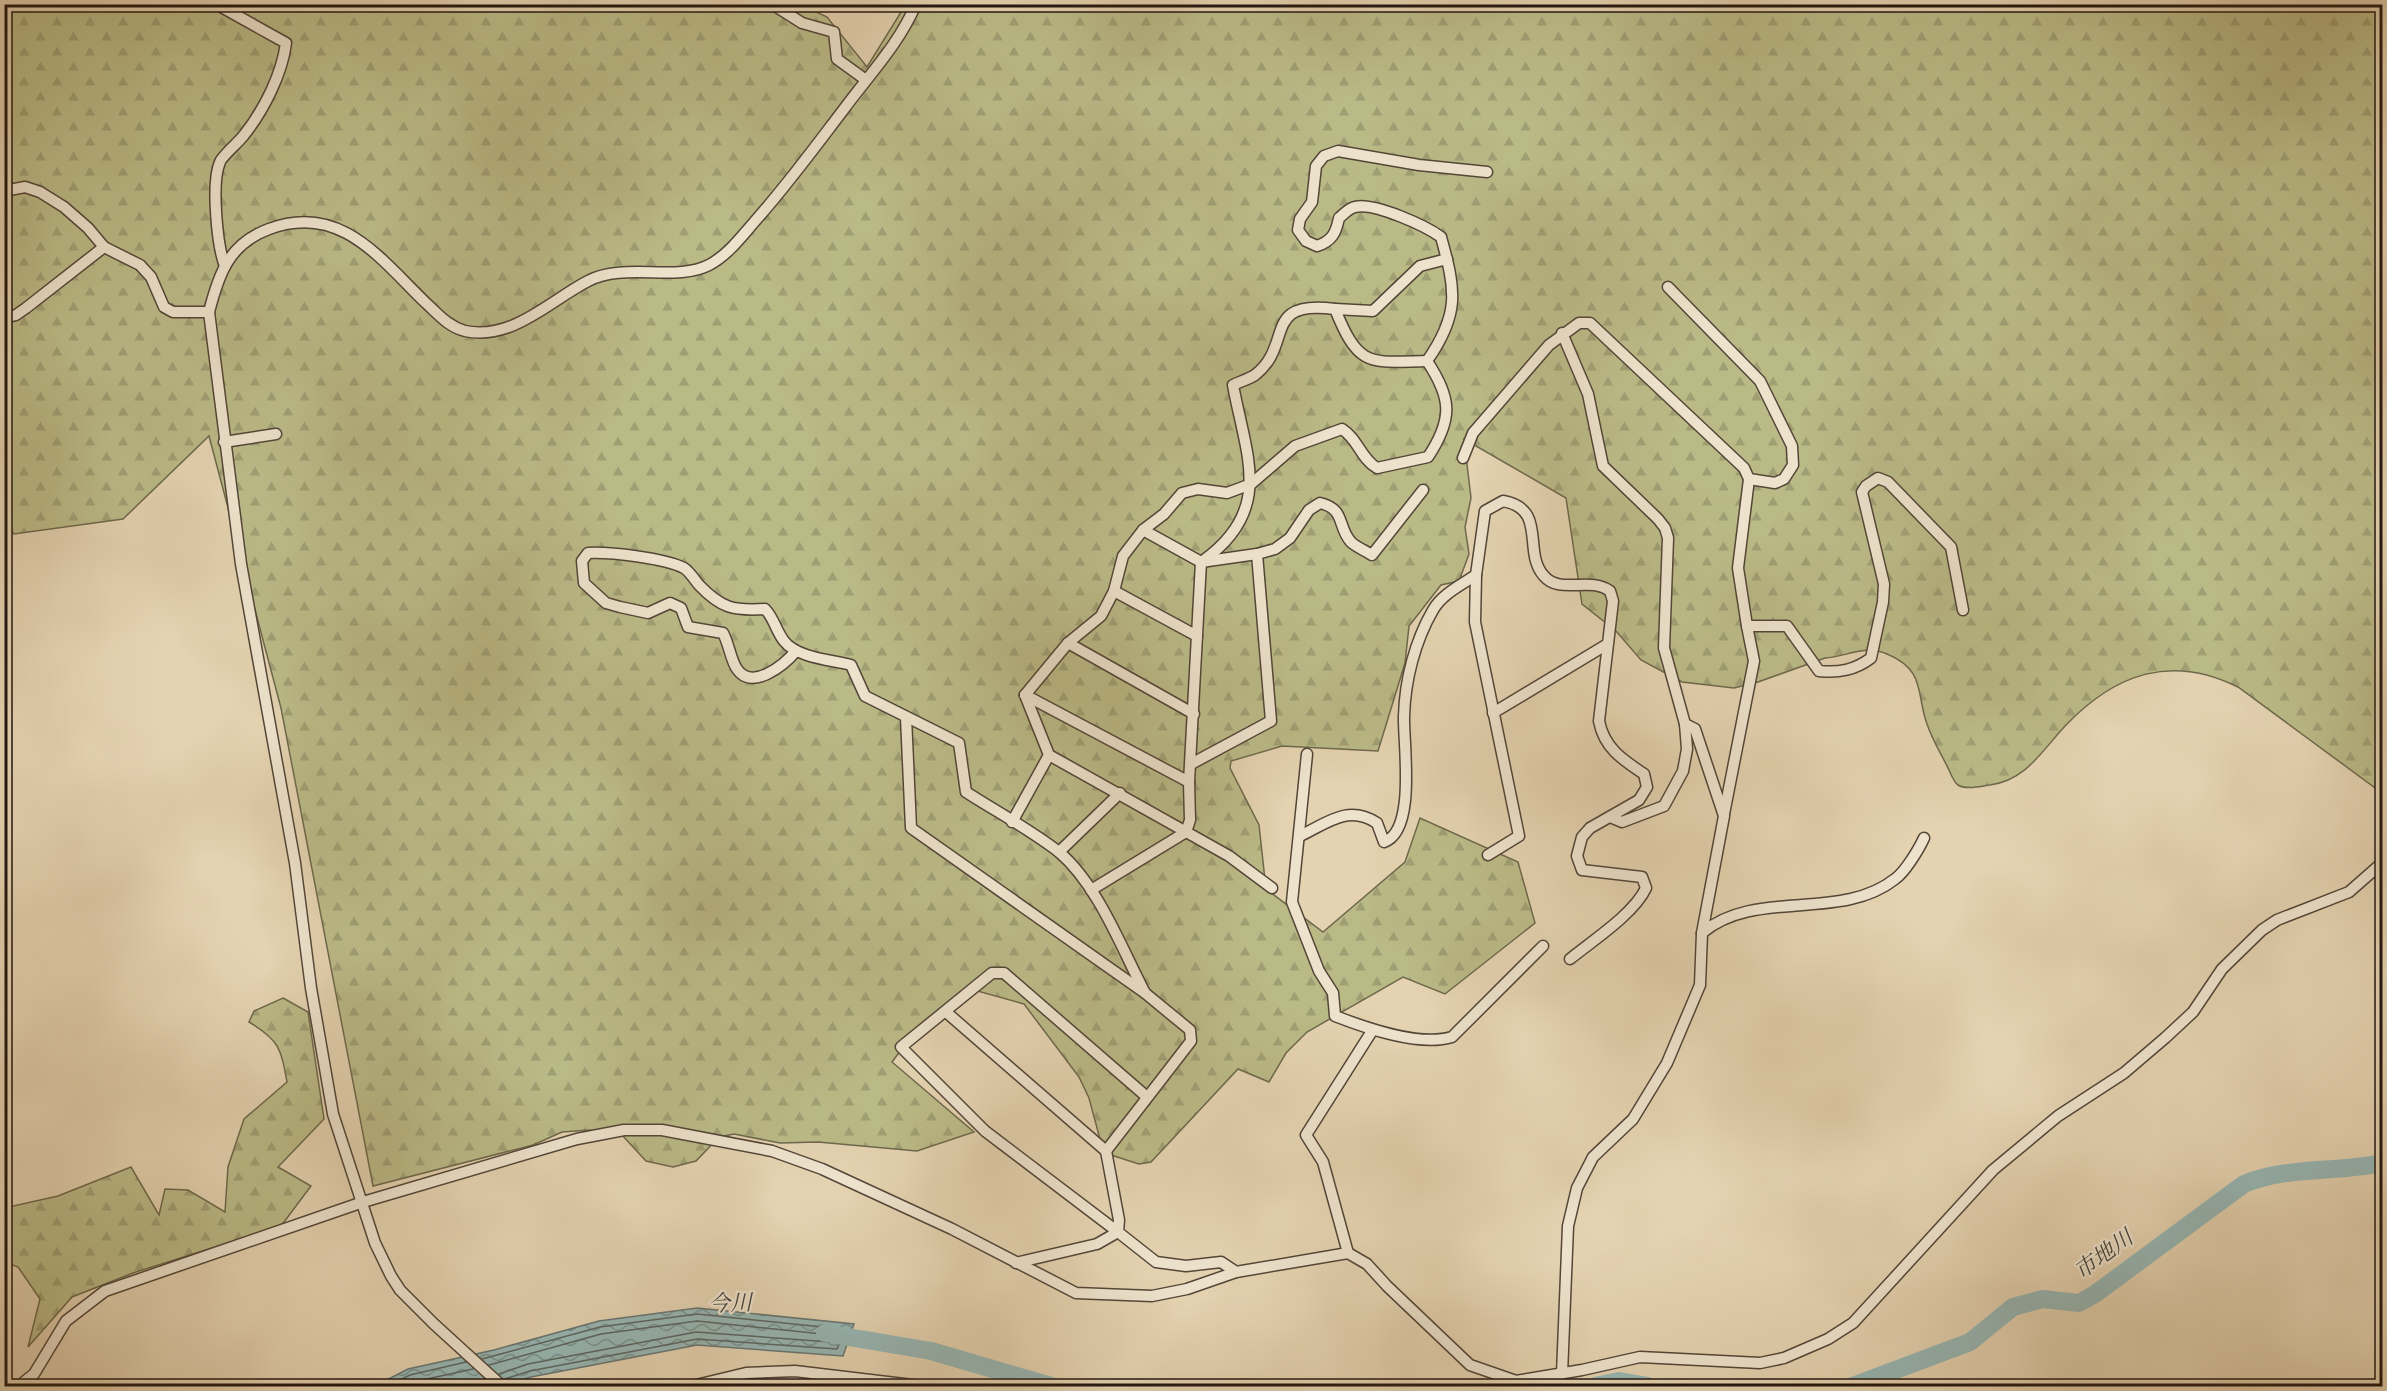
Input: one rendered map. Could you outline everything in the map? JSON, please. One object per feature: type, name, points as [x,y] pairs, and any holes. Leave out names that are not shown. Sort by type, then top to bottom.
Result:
[{"type":"street","points":[[216,4],[286,43],[283,62],[252,123],[228,154],[220,160],[215,193],[219,251],[225,266]]},
{"type":"street","points":[[772,4],[802,22],[834,32],[837,59],[866,80]]},
{"type":"street","points":[[502,1386],[400,1290],[375,1243],[333,1114],[311,988],[295,863],[241,564],[209,312],[215,285],[239,246],[265,230],[281,224],[325,223],[345,230],[448,324],[465,331],[508,328],[605,273],[679,271],[708,266],[732,248],[788,184],[901,36],[916,4]]},
{"type":"street","points":[[1427,361],[1443,338],[1454,304],[1447,258],[1441,237],[1431,230],[1365,206],[1353,207],[1339,218],[1336,232],[1327,243],[1317,246],[1306,242],[1298,230],[1300,219],[1312,202],[1316,166],[1324,156],[1338,152],[1409,164],[1487,172]]},
{"type":"street","points":[[4,191],[25,187],[40,192],[88,228],[104,247],[140,265],[151,277],[164,308],[174,312],[209,312]]},
{"type":"street","points":[[4,318],[16,315],[26,308],[104,247]]},
{"type":"street","points":[[1091,890],[1186,832],[1190,820],[1189,782],[1201,562],[1214,552],[1240,524],[1251,484],[1233,384],[1254,376],[1271,356],[1281,325],[1293,312],[1311,306],[1373,311],[1420,266],[1447,258]]},
{"type":"street","points":[[1668,287],[1760,381],[1772,400],[1792,446],[1793,465],[1784,479],[1774,483],[1749,479]]},
{"type":"street","points":[[1335,309],[1345,336],[1356,349],[1376,363],[1427,361]]},
{"type":"street","points":[[1463,458],[1473,433],[1497,402],[1562,333],[1579,323],[1590,323],[1731,453],[1744,468],[1749,479],[1738,568],[1754,661],[1702,933],[1700,985],[1667,1063],[1633,1119],[1593,1156],[1577,1188],[1568,1226],[1562,1374]]},
{"type":"street","points":[[1562,333],[1588,394],[1603,466],[1665,528],[1668,538],[1664,648],[1685,724],[1688,749],[1683,771],[1664,806],[1622,822],[1610,817]]},
{"type":"street","points":[[1025,695],[1068,643],[1101,616],[1114,591],[1123,556],[1143,530],[1164,514],[1182,494],[1198,489],[1227,493],[1251,484],[1295,446],[1342,429],[1351,435],[1368,464],[1377,468],[1428,456],[1436,445],[1448,403],[1441,382],[1427,361]]},
{"type":"street","points":[[224,442],[276,434]]},
{"type":"street","points":[[1747,626],[1787,626],[1819,671],[1837,673],[1860,666],[1871,658],[1883,602],[1884,584],[1862,492],[1866,486],[1878,478],[1888,482],[1951,547],[1964,610]]},
{"type":"street","points":[[1143,530],[1201,562],[1257,554],[1275,549],[1290,538],[1309,510],[1320,502],[1331,506],[1340,517],[1350,542],[1372,555],[1423,490]]},
{"type":"street","points":[[1488,855],[1519,836],[1474,622],[1476,575],[1485,511],[1503,501],[1516,503],[1525,510],[1530,521],[1538,568],[1545,577],[1555,585],[1594,584],[1610,591],[1613,601],[1606,645],[1599,721],[1602,735],[1619,758],[1644,774],[1647,788],[1639,800],[1590,828],[1582,837],[1577,856],[1579,867],[1589,872],[1642,877],[1646,888],[1643,895],[1620,918],[1570,959]]},
{"type":"street","points":[[796,651],[783,667],[759,678],[743,675],[736,668],[731,647],[723,633],[688,627],[681,608],[670,603],[648,613],[606,603],[584,583],[582,561],[588,553],[600,553],[639,557],[684,568],[715,602],[744,610],[765,609],[772,616],[786,644],[796,651],[851,665],[865,696],[959,743],[966,792],[1059,852],[1091,890],[1145,993]]},
{"type":"street","points":[[1191,764],[1271,721],[1257,554]]},
{"type":"street","points":[[1300,836],[1344,814],[1354,813],[1377,823],[1384,842],[1396,831],[1405,802],[1407,773],[1404,715],[1412,657],[1433,608],[1450,591],[1476,575]]},
{"type":"street","points":[[1114,591],[1197,636]]},
{"type":"street","points":[[1068,643],[1194,714]]},
{"type":"street","points":[[1493,713],[1606,645]]},
{"type":"street","points":[[1025,695],[1189,782]]},
{"type":"street","points":[[1025,695],[1049,755],[1120,793],[1250,869],[1272,888]]},
{"type":"street","points":[[906,717],[911,828],[1145,993],[1190,1030],[1191,1041],[1106,1151]]},
{"type":"street","points":[[1685,724],[1695,729],[1724,816]]},
{"type":"street","points":[[1307,754],[1292,902],[1319,971],[1333,993],[1335,1017],[1372,1030],[1439,1041],[1452,1037],[1543,946]]},
{"type":"street","points":[[1012,822],[1049,755]]},
{"type":"street","points":[[1059,852],[1120,793]]},
{"type":"street","points":[[1702,933],[1727,916],[1855,897],[1878,890],[1898,878],[1924,838]]},
{"type":"street","points":[[19,1386],[34,1374],[66,1321],[105,1291],[363,1202],[576,1139],[624,1130],[662,1130],[772,1150],[952,1229],[1076,1293],[1152,1296],[1187,1289],[1236,1272],[1348,1253],[1367,1264],[1470,1365],[1516,1384],[1640,1357],[1760,1364],[1784,1358],[1828,1339],[1853,1323],[1993,1170],[2058,1116],[2124,1073],[2193,1012],[2222,969],[2262,930],[2277,920],[2349,892],[2382,863]]},
{"type":"street","points":[[1147,1097],[1004,973],[992,973],[901,1047],[985,1131],[1156,1262],[1186,1266],[1221,1262],[1236,1272]]},
{"type":"street","points":[[946,1012],[1106,1151],[1119,1220],[1118,1233]]},
{"type":"street","points":[[1348,1253],[1323,1162],[1305,1135],[1372,1030]]},
{"type":"street","points":[[1016,1263],[1096,1244],[1118,1233]]},
{"type":"street","points":[[692,1386],[746,1373],[795,1371],[921,1386]]},
{"type":"green space","points":[[135,4],[148,10],[166,4],[802,5],[827,17],[867,67],[906,4],[2382,5],[2382,793],[2238,687],[2214,677],[2190,672],[2168,671],[2146,674],[2125,681],[2085,707],[2033,762],[2014,777],[1990,785],[1969,787],[1958,785],[1955,781],[1934,740],[1927,724],[1914,675],[1899,660],[1879,651],[1863,651],[1825,658],[1758,682],[1734,688],[1682,682],[1641,660],[1616,631],[1582,604],[1566,498],[1464,439],[1471,498],[1465,527],[1469,554],[1459,581],[1441,585],[1409,626],[1405,663],[1378,751],[1282,746],[1231,761],[1230,768],[1259,825],[1266,889],[1323,932],[1405,862],[1420,818],[1518,862],[1535,923],[1445,994],[1403,977],[1307,1032],[1286,1053],[1269,1082],[1238,1069],[1151,1162],[1139,1164],[1111,1155],[1101,1143],[1089,1098],[1079,1077],[1024,1004],[974,990],[907,1042],[892,1062],[974,1132],[917,1151],[818,1142],[780,1143],[734,1134],[719,1137],[696,1161],[673,1167],[646,1161],[622,1135],[603,1135],[590,1130],[562,1132],[533,1145],[373,1186],[281,708],[209,436],[123,519],[14,534],[5,523],[4,5]]},
{"type":"green space","points":[[283,998],[308,1012],[324,1119],[278,1167],[311,1186],[281,1226],[133,1273],[72,1297],[28,1347],[40,1299],[18,1267],[5,1262],[4,1208],[58,1196],[131,1167],[159,1215],[165,1189],[188,1190],[225,1212],[228,1167],[244,1119],[287,1082],[277,1046],[267,1034],[249,1022],[254,1011]]},
{"type":"water","points":[[697,1308],[854,1324],[843,1356],[697,1345],[531,1377],[499,1386],[375,1386],[408,1369],[494,1350],[599,1321]]},
{"type":"waterway","name":"市地川","points":[[1853,1386],[1970,1342],[2013,1307],[2043,1299],[2079,1303],[2095,1294],[2244,1184],[2261,1178],[2295,1172],[2382,1163]]},
{"type":"waterway","name":"今川","points":[[825,1333],[931,1351],[1051,1386]]},
{"type":"waterway","name":"市地川","points":[[1595,1386],[1619,1381],[1648,1386]]}]
